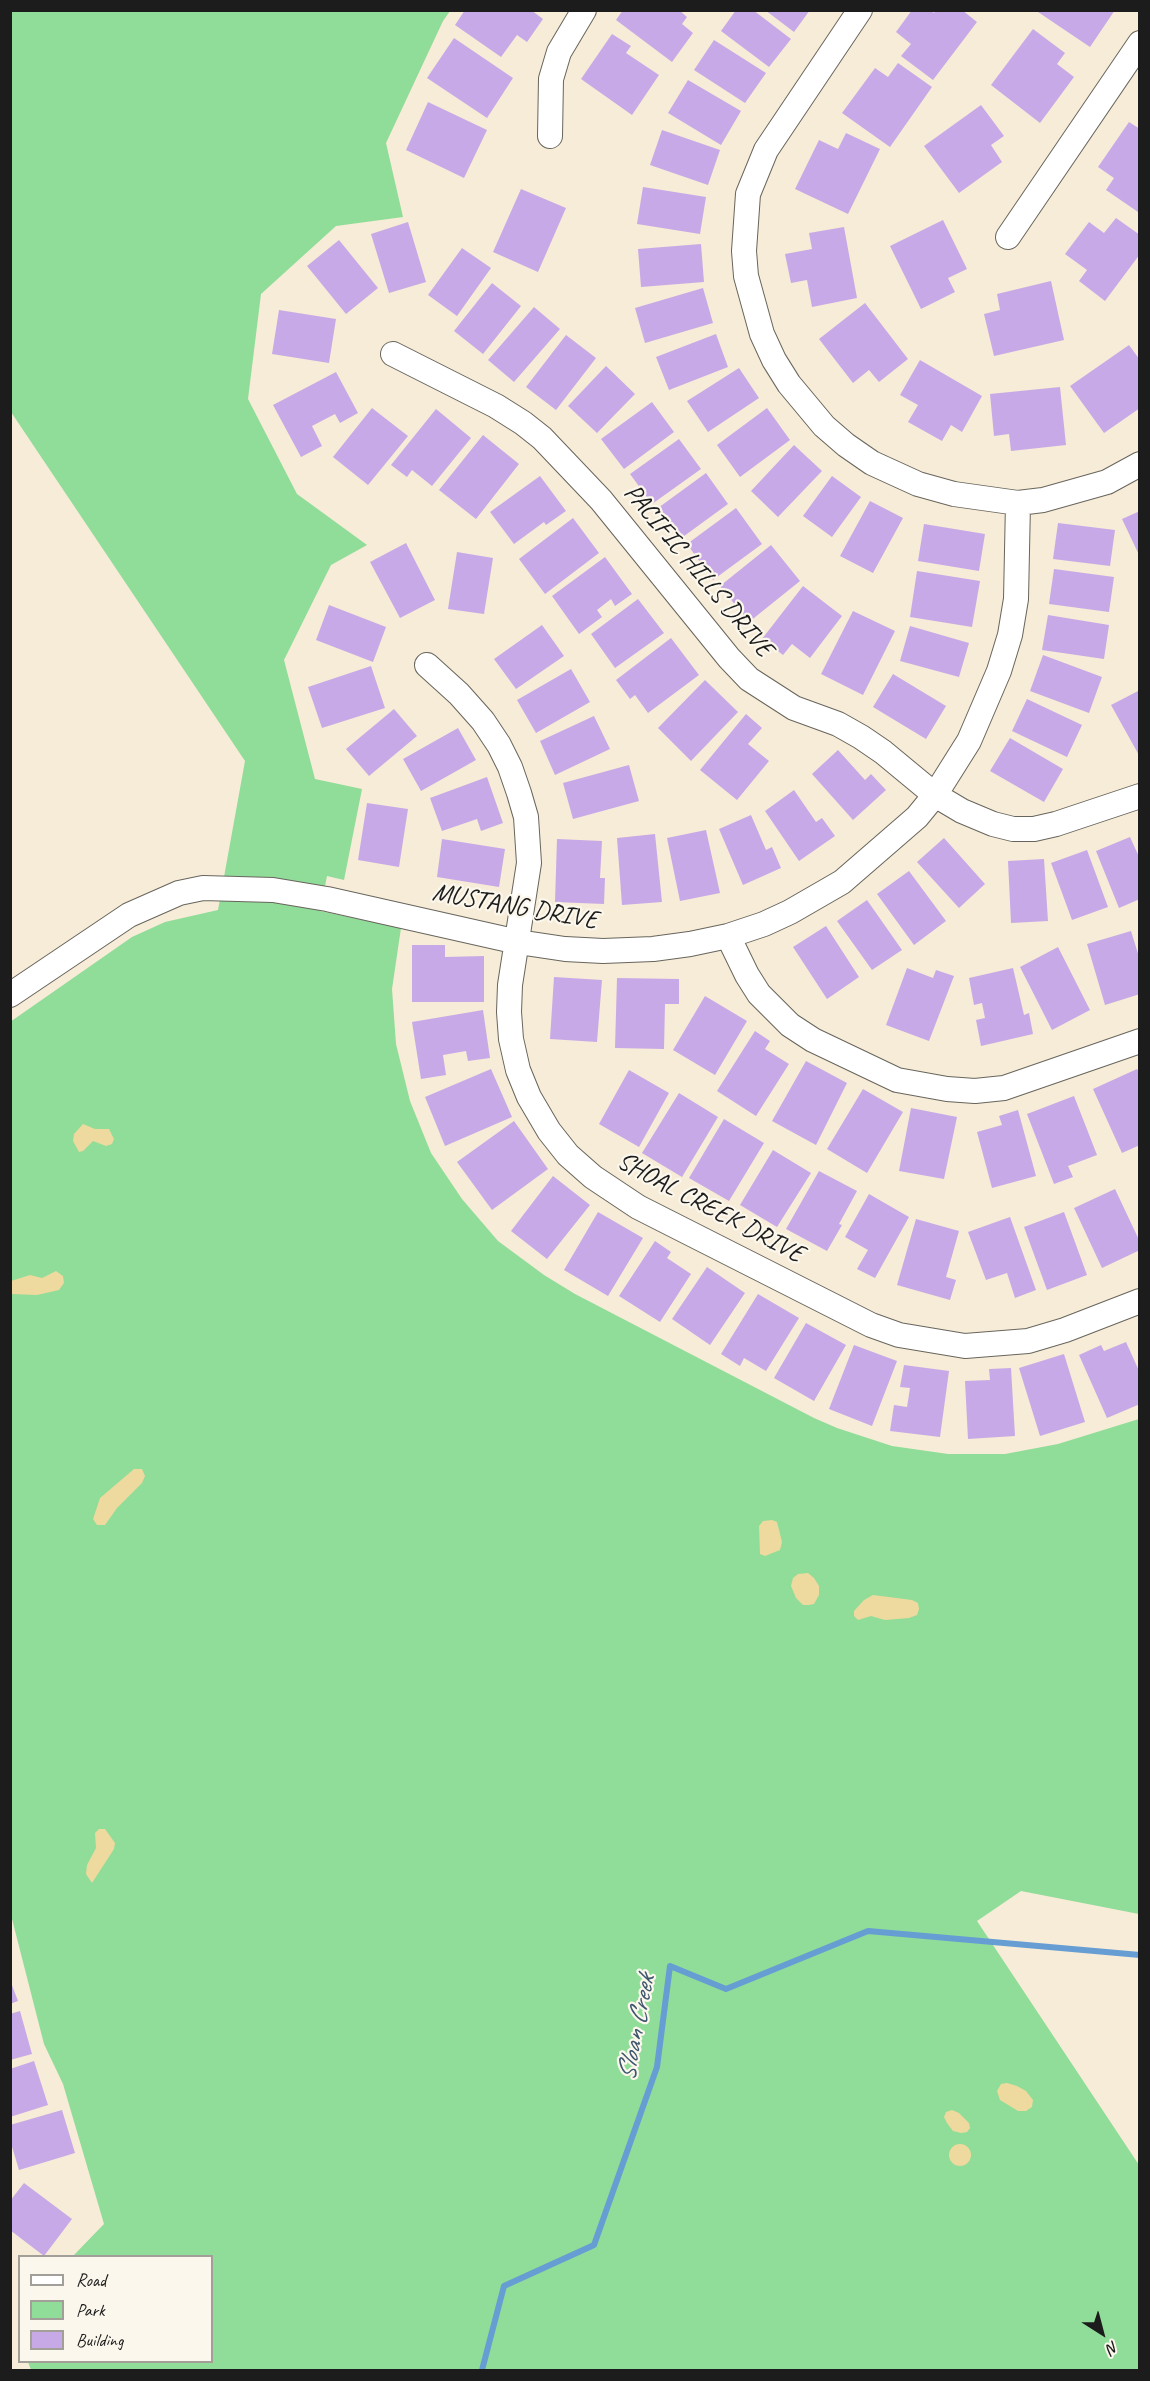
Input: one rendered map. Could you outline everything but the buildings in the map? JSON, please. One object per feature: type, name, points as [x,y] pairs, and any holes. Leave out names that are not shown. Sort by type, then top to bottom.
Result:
[{"type":"street","points":[[550,136],[552,79],[559,52],[584,10]]},
{"type":"street","points":[[860,10],[783,123],[756,171],[748,194],[744,251],[746,276],[759,324],[774,360],[806,406],[846,445],[872,463],[918,484],[954,494],[1018,503],[1043,500],[1089,488],[1107,482],[1140,464]]},
{"type":"street","points":[[1008,237],[1140,43]]},
{"type":"street","name":"PACIFIC HILLS DRIVE","points":[[393,354],[496,406],[523,423],[580,476],[748,679],[794,708],[838,724],[861,737],[892,759],[935,795],[962,812],[1013,829],[1034,829],[1140,796]]},
{"type":"street","name":"MUSTANG DRIVE","points":[[10,995],[129,915],[179,893],[203,888],[251,888],[305,896],[518,942],[603,951],[653,949],[728,936],[764,924],[790,912],[842,882],[917,817],[955,765],[986,706],[1010,635],[1017,590],[1018,503]]},
{"type":"street","name":"SHOAL CREEK DRIVE","points":[[428,665],[483,721],[503,752],[526,817],[529,863],[510,985],[511,1039],[529,1097],[549,1131],[568,1155],[613,1192],[871,1325],[899,1335],[965,1346],[1028,1341],[1065,1330],[1140,1301]]},
{"type":"street","points":[[728,936],[759,994],[790,1025],[823,1045],[897,1080],[947,1089],[1004,1088],[1140,1041]]},
{"type":"green space","points":[[11,11],[450,11],[443,21],[386,143],[403,217],[336,226],[261,294],[248,399],[297,494],[367,545],[331,565],[284,660],[315,779],[362,789],[344,880],[327,876],[320,911],[401,928],[392,989],[396,1044],[410,1101],[431,1153],[462,1199],[498,1241],[544,1275],[575,1294],[814,1418],[892,1446],[948,1454],[1005,1454],[1058,1444],[1139,1419],[1139,1914],[1021,1891],[977,1921],[1139,2165],[1139,2370],[31,2370],[28,2363],[213,2363],[213,2255],[74,2255],[104,2224],[63,2084],[44,2044],[11,1915],[10,1022],[132,937],[165,922],[218,910],[245,761],[11,412]]},
{"type":"sand","points":[[83,1124],[95,1129],[109,1129],[114,1139],[112,1144],[106,1146],[93,1141],[79,1152],[73,1141],[74,1134]]},
{"type":"sand","points":[[56,1271],[63,1276],[64,1283],[59,1290],[37,1295],[11,1294],[11,1281],[30,1275],[42,1278]]},
{"type":"sand","points":[[134,1469],[142,1469],[145,1476],[142,1483],[117,1508],[105,1525],[97,1525],[93,1519],[100,1498]]},
{"type":"sand","points":[[763,1521],[777,1522],[782,1542],[780,1550],[765,1556],[760,1554],[759,1526]]},
{"type":"sand","points":[[808,1573],[819,1586],[819,1595],[814,1604],[803,1605],[796,1598],[791,1586],[793,1578],[798,1574]]},
{"type":"sand","points":[[873,1595],[912,1600],[918,1603],[917,1615],[885,1620],[871,1616],[858,1620],[854,1616],[854,1611],[864,1600]]},
{"type":"sand","points":[[99,1829],[105,1829],[115,1843],[114,1849],[92,1883],[86,1874],[87,1865],[96,1848],[95,1833]]},
{"type":"sand","points":[[1007,2083],[1026,2091],[1033,2100],[1032,2107],[1026,2111],[1018,2111],[1000,2100],[997,2091],[1001,2084]]},
{"type":"sand","points":[[952,2110],[959,2113],[969,2123],[970,2128],[967,2132],[953,2131],[947,2123],[944,2117],[946,2112]]},
{"type":"sand","points":[[960,2144],[968,2147],[971,2155],[968,2163],[960,2166],[952,2163],[949,2155],[952,2147]]},
{"type":"waterway","name":"Sloan Creek","points":[[482,2370],[504,2286],[594,2245],[657,2067],[670,1966],[726,1989],[868,1931],[1140,1955]]}]
